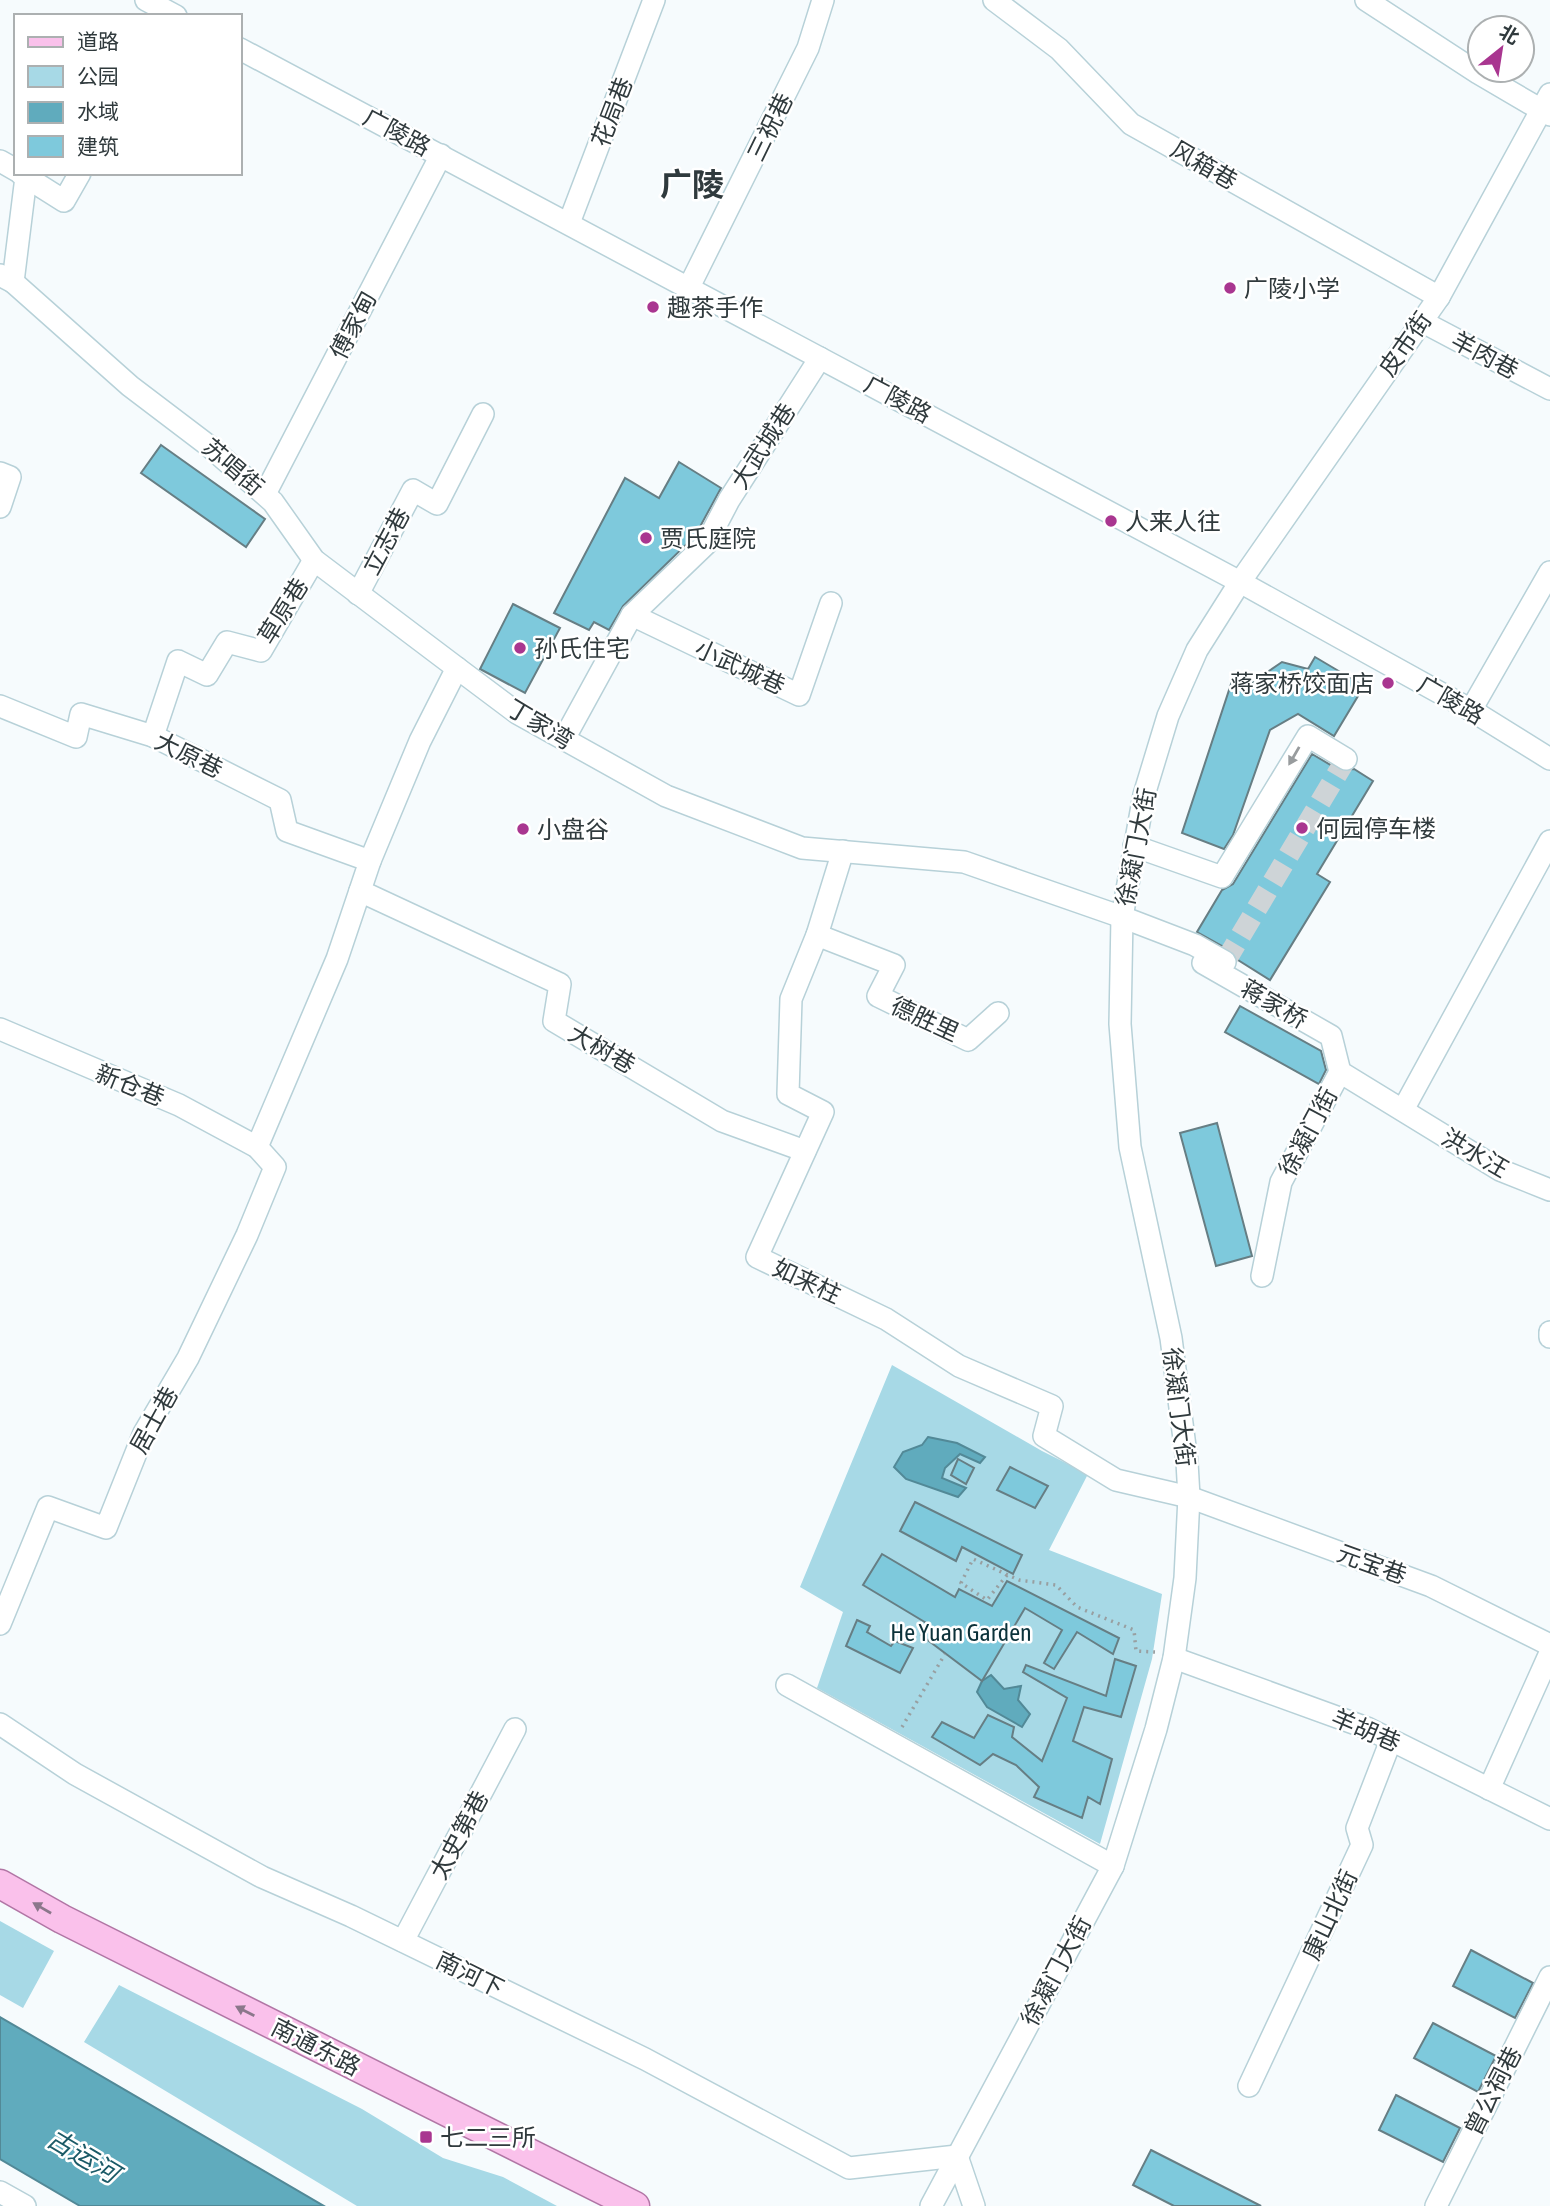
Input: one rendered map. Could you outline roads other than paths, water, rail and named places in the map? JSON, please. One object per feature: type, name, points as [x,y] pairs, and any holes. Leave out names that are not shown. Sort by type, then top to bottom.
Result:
[{"type":"main road","name":"南通东路","points":[[0,1884],[62,1919],[635,2206]]},
{"type":"main road","name":"南通东路","points":[[0,1906],[53,1937],[592,2206]]},
{"type":"street","points":[[146,0],[171,14]]},
{"type":"street","name":"花局巷","points":[[569,223],[654,0]]},
{"type":"street","name":"三祝巷","points":[[689,287],[808,48],[822,0]]},
{"type":"street","name":"风箱巷","points":[[994,0],[1059,49],[1131,124],[1439,297]]},
{"type":"street","points":[[1366,0],[1478,73],[1547,106]]},
{"type":"street","name":"广陵路","points":[[242,50],[1240,582],[1471,710],[1550,759]]},
{"type":"street","name":"皮市街","points":[[1240,582],[1439,297],[1547,106]]},
{"type":"street","name":"傅家甸","points":[[265,494],[441,155]]},
{"type":"street","points":[[7,278],[21,175]]},
{"type":"street","points":[[23,175],[64,201],[79,175]]},
{"type":"street","name":"苏唱街","points":[[7,278],[130,386],[209,446],[265,494],[314,560],[457,668]]},
{"type":"street","name":"羊肉巷","points":[[1421,321],[1550,389]]},
{"type":"street","name":"大武城巷","points":[[564,739],[632,615],[706,544],[729,500],[820,358]]},
{"type":"street","name":"立志巷","points":[[358,594],[412,490],[437,504],[483,414]]},
{"type":"street","points":[[0,473],[10,477],[0,507]]},
{"type":"street","name":"草原巷","points":[[153,736],[178,661],[207,675],[227,642],[261,651],[314,560]]},
{"type":"street","points":[[1471,710],[1550,572]]},
{"type":"street","name":"徐凝门大街","points":[[931,2206],[1113,1866],[1156,1729],[1174,1658],[1185,1578],[1189,1497],[1171,1338],[1130,1147],[1120,1024],[1122,917],[1144,795],[1168,716],[1197,650],[1240,582]]},
{"type":"street","name":"小武城巷","points":[[632,615],[799,695],[831,603]]},
{"type":"street","points":[[257,1147],[337,959],[370,860],[420,741],[457,668]]},
{"type":"street","name":"丁家湾","points":[[457,668],[517,713],[666,796],[802,848],[964,862],[1122,917]]},
{"type":"street","name":"大原巷","points":[[0,706],[76,737],[81,714],[153,736],[280,800],[286,831],[370,860]]},
{"type":"street","points":[[1134,846],[1222,877],[1308,736],[1346,759]]},
{"type":"street","points":[[1340,1072],[1404,1108],[1550,841]]},
{"type":"street","name":"如来柱","points":[[843,851],[817,935],[791,999],[788,1094],[823,1112],[757,1257],[886,1319],[959,1366],[1052,1406],[1044,1436],[1116,1480],[1189,1497]]},
{"type":"street","name":"大树巷","points":[[360,891],[560,984],[554,1021],[723,1121],[805,1151]]},
{"type":"street","points":[[1122,917],[1195,945],[1225,962]]},
{"type":"street","name":"蒋家桥","points":[[1122,917],[1331,1036],[1340,1072]]},
{"type":"street","name":"德胜里","points":[[817,935],[894,965],[878,996],[968,1040],[998,1013]]},
{"type":"street","name":"新仓巷","points":[[0,1030],[179,1105],[257,1147]]},
{"type":"street","name":"徐凝门街","points":[[1262,1276],[1281,1182],[1340,1072]]},
{"type":"street","name":"洪水汪","points":[[1404,1108],[1441,1135],[1500,1170],[1550,1191]]},
{"type":"street","name":"居士巷","points":[[0,1624],[48,1507],[106,1528],[144,1433],[188,1358],[247,1235],[275,1167],[257,1147]]},
{"type":"street","name":"元宝巷","points":[[1189,1497],[1431,1586],[1550,1645]]},
{"type":"street","points":[[1489,1789],[1550,1653]]},
{"type":"street","name":"羊胡巷","points":[[1174,1658],[1367,1728],[1550,1819]]},
{"type":"street","points":[[787,1685],[1113,1866]]},
{"type":"street","name":"南河下","points":[[0,1724],[75,1774],[262,1877],[402,1941],[645,2059],[849,2168],[957,2156]]},
{"type":"street","name":"太史第巷","points":[[402,1941],[516,1729]]},
{"type":"street","name":"康山北街","points":[[1249,2086],[1363,1845],[1357,1828],[1391,1740]]},
{"type":"street","name":"曾公祠巷","points":[[1436,2206],[1550,1977]]},
{"type":"street","points":[[957,2156],[974,2206]]},
{"type":"street","points":[[0,2192],[25,2206]]},
{"type":"water","points":[[928,1437],[957,1443],[985,1457],[980,1463],[960,1454],[945,1468],[942,1478],[966,1488],[958,1497],[906,1479],[894,1467],[903,1452],[922,1445]]},
{"type":"water","points":[[991,1675],[1004,1689],[1021,1686],[1018,1700],[1030,1714],[1022,1727],[987,1707],[977,1692],[982,1681]]},
{"type":"water","name":"古运河","points":[[0,2017],[324,2206],[80,2206],[0,2159]]},
{"type":"tunnel","points":[[1225,962],[1346,759]]},
{"type":"place","name":"广陵小学","points":[[1230,288]]},
{"type":"place","name":"趣茶手作","points":[[653,307]]},
{"type":"place","name":"人来人往","points":[[1111,521]]},
{"type":"place","name":"贾氏庭院","points":[[646,538]]},
{"type":"place","name":"孙氏住宅","points":[[520,648]]},
{"type":"place","name":"蒋家桥饺面店","points":[[1388,683]]},
{"type":"place","name":"何园停车楼","points":[[1302,828]]},
{"type":"place","name":"小盘谷","points":[[523,829]]},
{"type":"place","name":"七二三所","points":[[426,2137]]},
{"type":"district","name":"广陵","points":[[692,184]]},
{"type":"park label","name":"He Yuan Garden","points":[[961,1632]]}]
